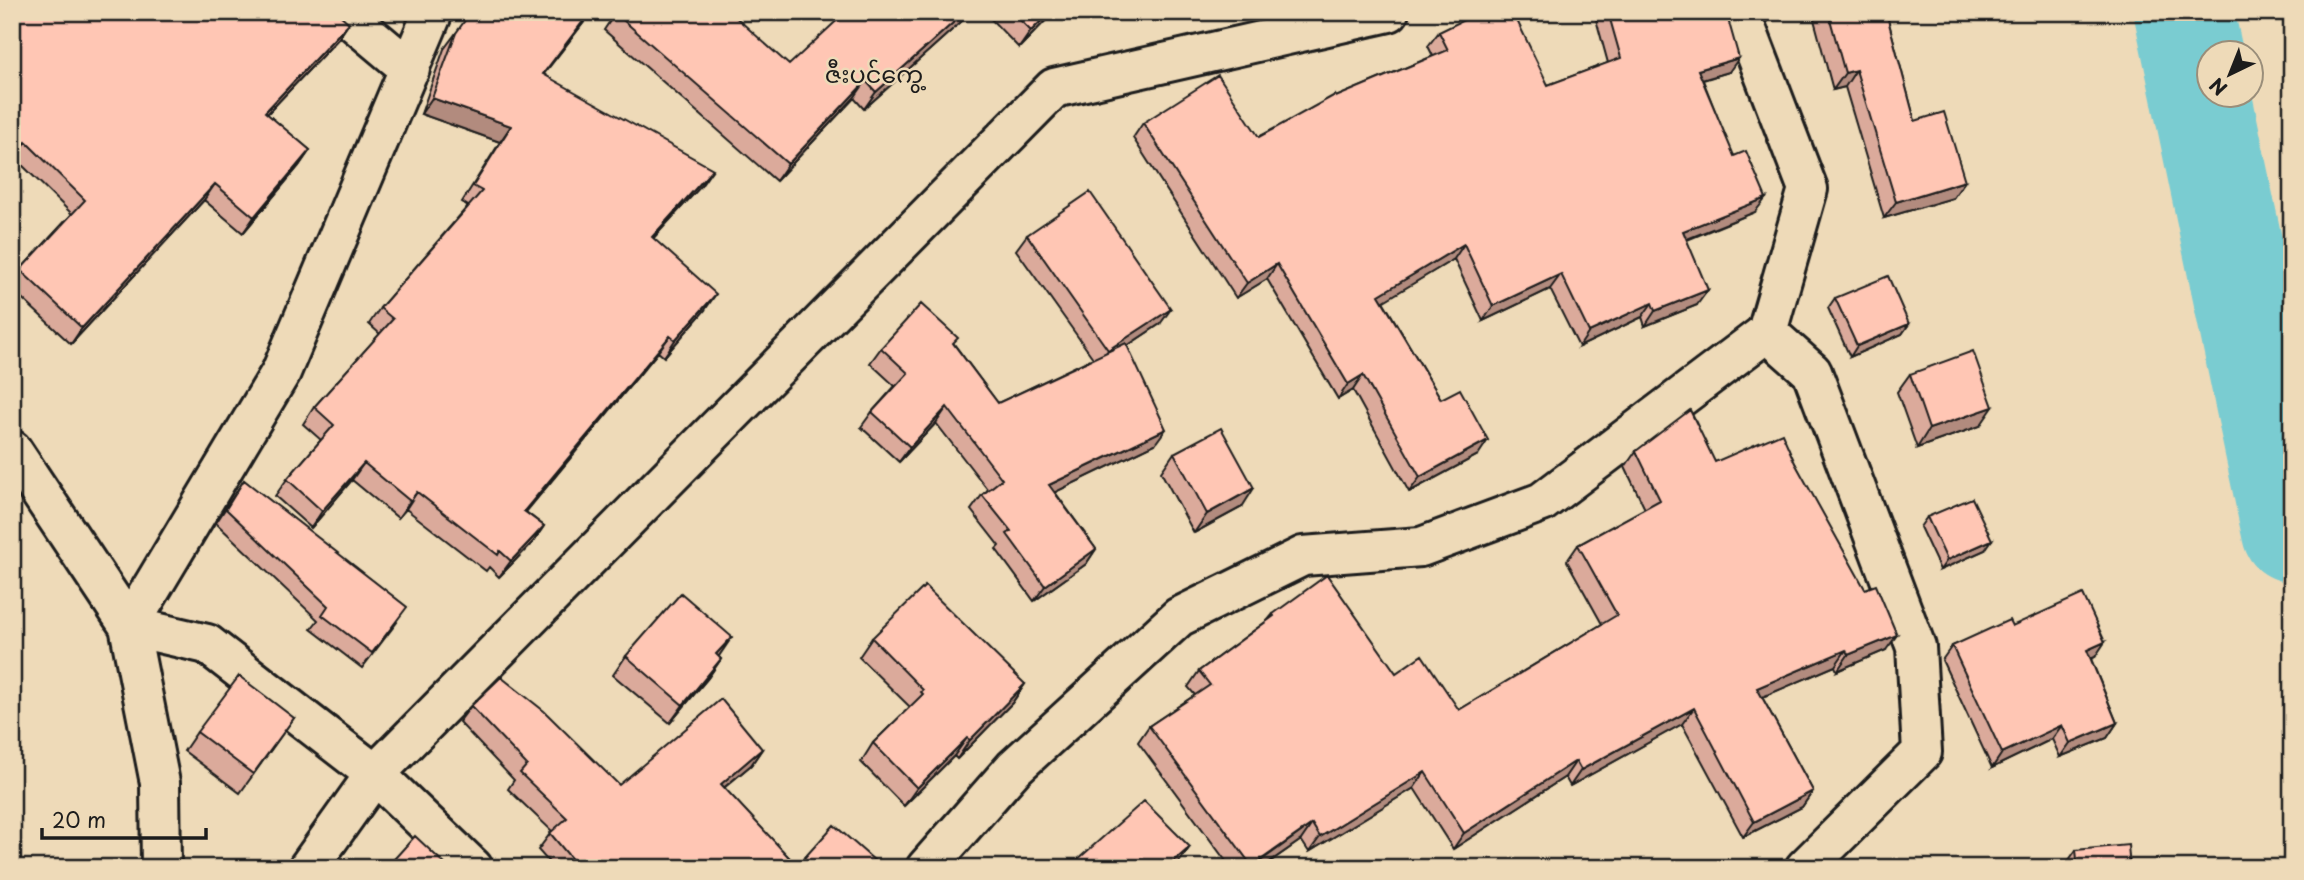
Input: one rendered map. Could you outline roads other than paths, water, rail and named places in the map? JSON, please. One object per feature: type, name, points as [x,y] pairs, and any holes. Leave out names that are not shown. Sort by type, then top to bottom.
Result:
[{"type":"street","points":[[342,12],[410,69]]},
{"type":"street","points":[[129,626],[281,372],[433,12]]},
{"type":"street","points":[[309,868],[375,774],[1054,88],[1389,12]]},
{"type":"street","points":[[926,868],[1014,768],[1179,617],[1303,556],[1421,547],[1542,502],[1767,332],[1808,189],[1741,12]]},
{"type":"street","points":[[1767,332],[1812,372],[1916,647],[1922,752],[1805,868]]},
{"type":"street","points":[[12,450],[129,626],[160,783],[161,868]]},
{"type":"street","points":[[129,626],[207,644],[375,774],[473,868]]},
{"type":"waterway","points":[[2184,12],[2292,532]]},
{"type":"district","name":"ဇီးပင်ကွေ့","points":[[874,75]]}]
